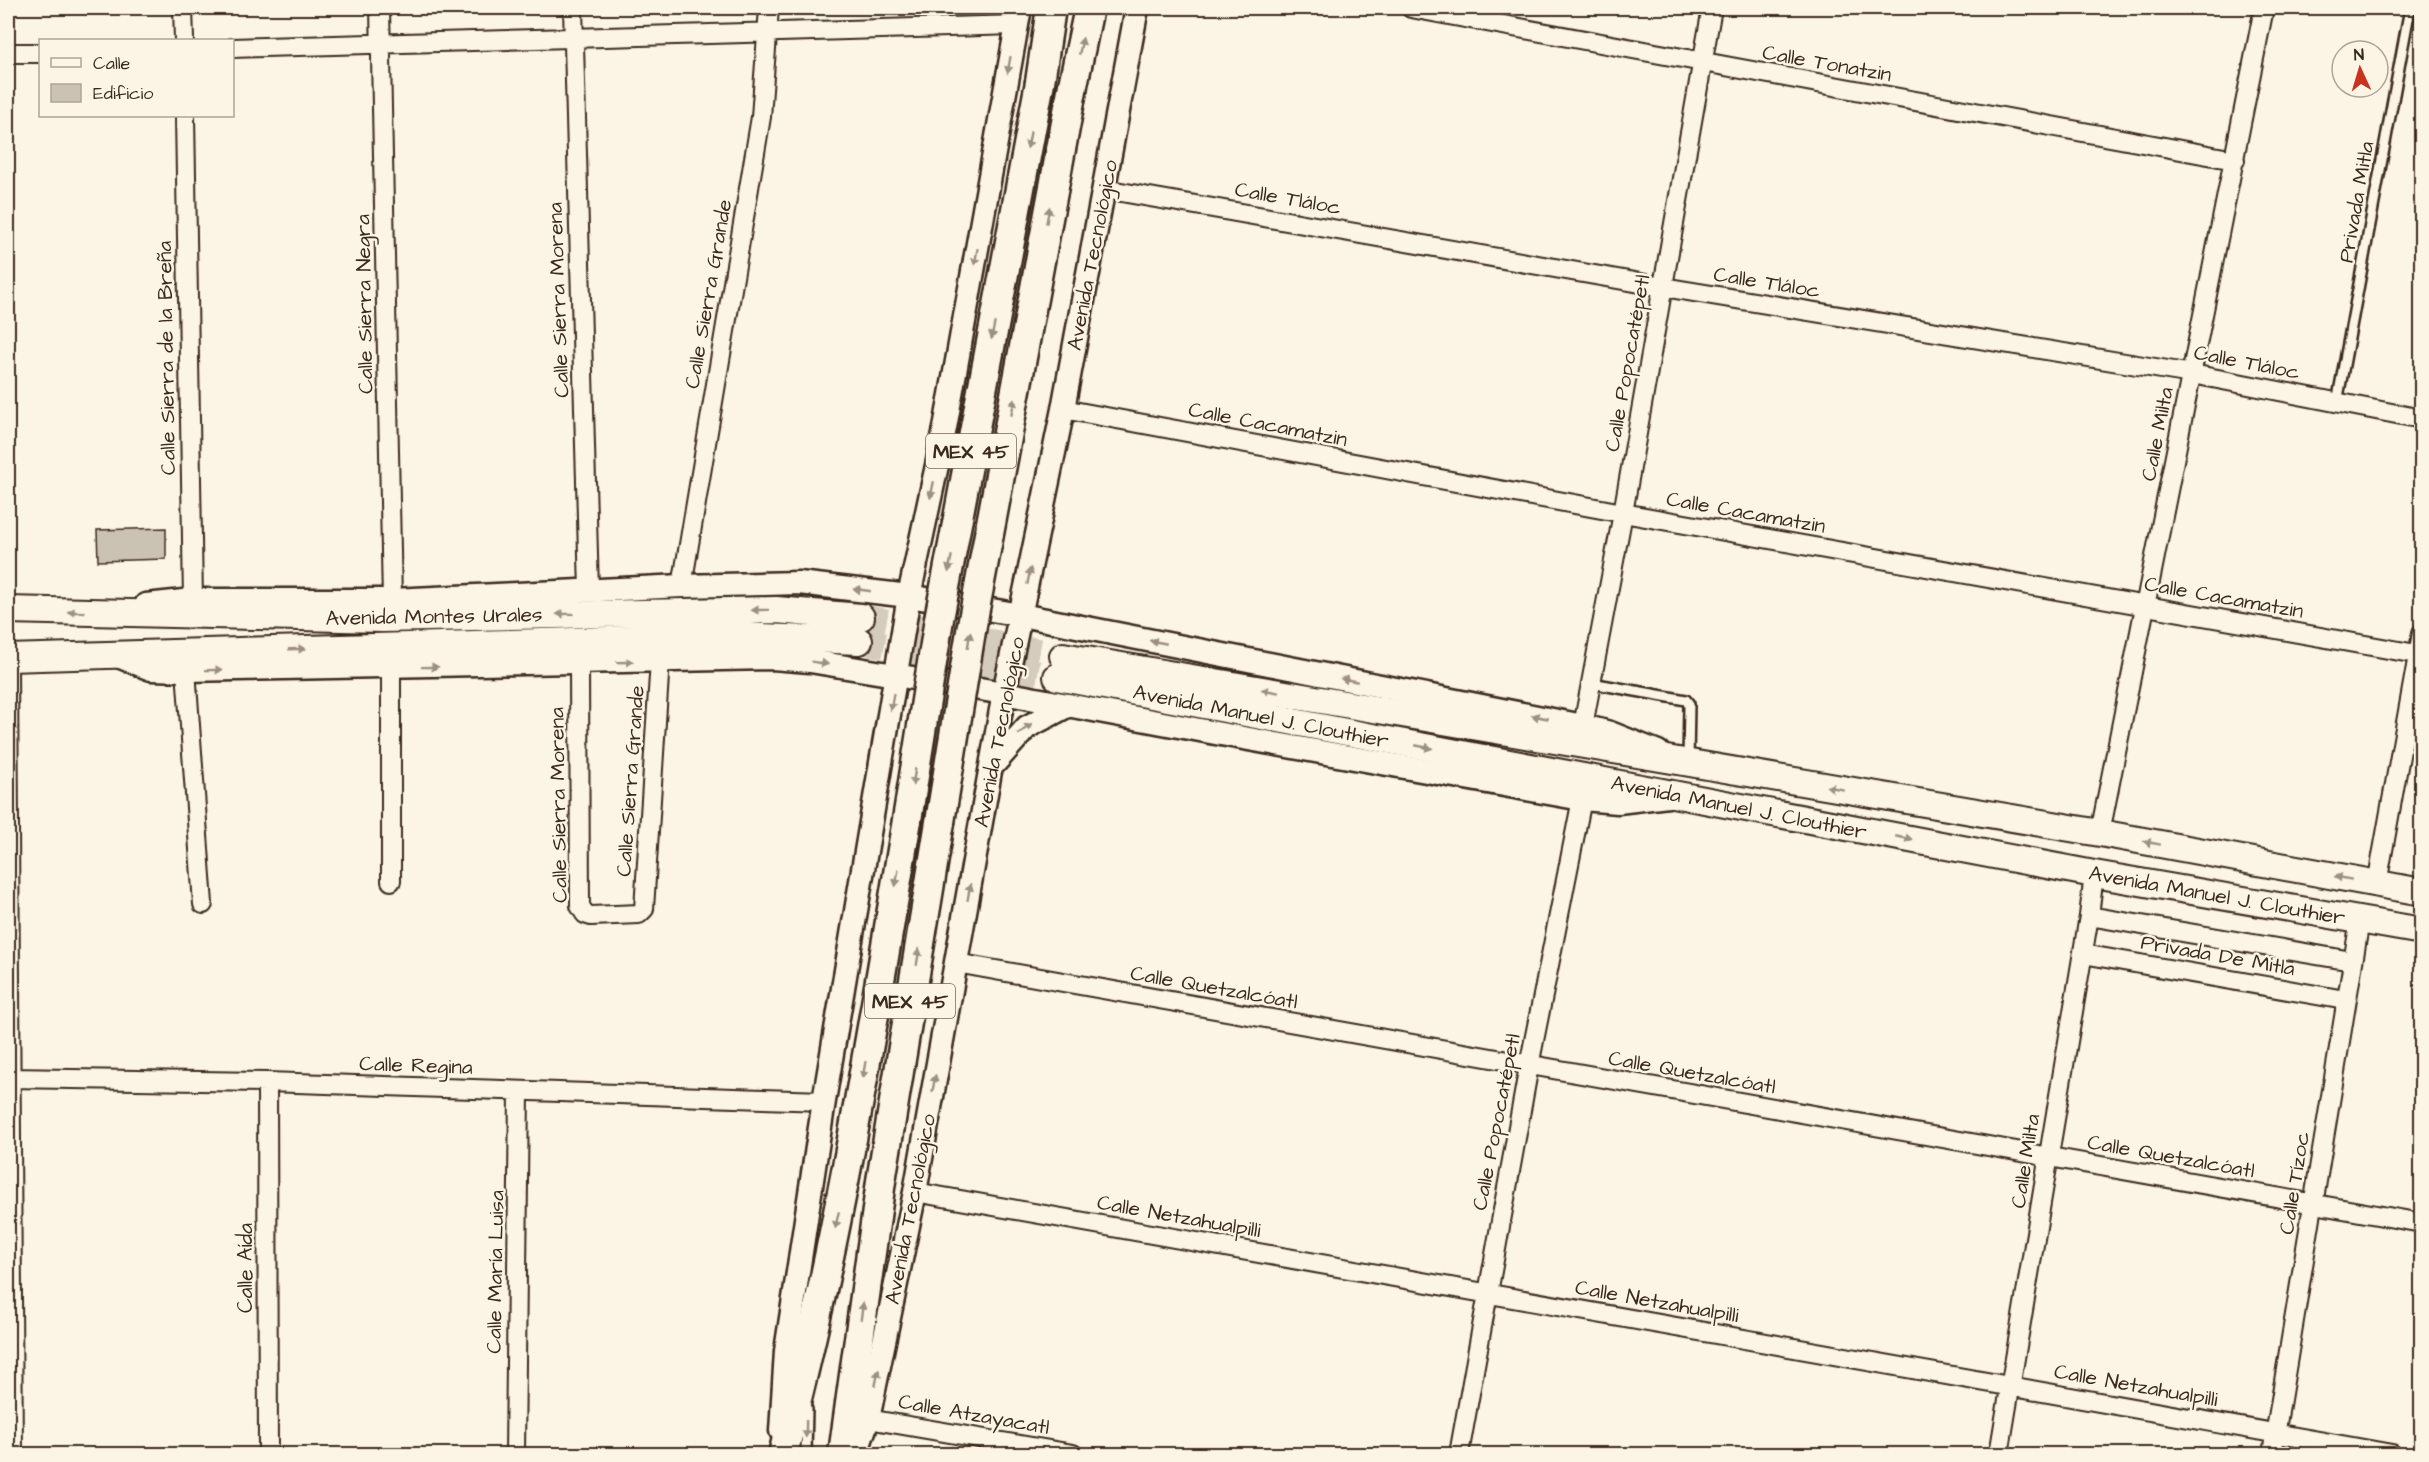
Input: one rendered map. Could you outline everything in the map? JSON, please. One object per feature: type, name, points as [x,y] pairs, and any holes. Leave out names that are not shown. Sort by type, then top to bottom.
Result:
[{"type":"main road","name":"MEX 45","points":[[782,1455],[807,1362],[849,1162],[939,619],[1052,8]]},
{"type":"main road","name":"Avenida Tecnológico","points":[[849,1443],[881,1181],[972,625],[1089,8]]},
{"type":"main road","name":"Avenida Montes Urales","points":[[8,610],[382,618],[776,610],[860,629],[738,636],[8,658]]},
{"type":"main road","name":"Avenida Manuel J. Clouthier","points":[[2421,892],[2100,833],[1682,761],[1060,666],[1675,795],[2094,874],[2421,931]]},
{"type":"street","points":[[183,8],[184,39]]},
{"type":"street","name":"Calle Sierra Negra","points":[[380,8],[392,600]]},
{"type":"street","name":"Calle Sierra Morena","points":[[573,8],[589,591]]},
{"type":"street","name":"Calle Sierra Grande","points":[[682,586],[760,117],[769,8]]},
{"type":"street","name":"Avenida Tecnológico","points":[[849,1443],[915,1192],[1004,693],[1063,409],[1137,8]]},
{"type":"street","name":"Calle Tonatzin","points":[[1411,8],[2235,160]]},
{"type":"street","name":"Calle Popocatépetl","points":[[1583,726],[1712,8]]},
{"type":"street","name":"Calle Milta","points":[[2100,833],[2264,8]]},
{"type":"street","points":[[234,48],[768,34],[1018,16],[945,428],[909,596],[824,1101],[786,1351],[782,1455]]},
{"type":"street","points":[[8,53],[39,53]]},
{"type":"street","name":"Calle Sierra de la Breña","points":[[185,117],[193,600]]},
{"type":"street","name":"Calle Tláloc","points":[[1104,189],[1663,287],[2192,374],[2421,419]]},
{"type":"street","name":"Calle Cacamatzin","points":[[1063,409],[1623,513],[2419,655]]},
{"type":"street","points":[[113,613],[153,603],[193,600],[392,600],[682,586],[799,583],[909,596],[1021,615],[1583,726],[1633,741],[1682,761]]},
{"type":"street","points":[[2377,884],[2419,655],[2421,633]]},
{"type":"street","points":[[117,655],[151,669],[186,670],[391,668],[772,658],[810,661],[1004,693],[1582,799],[1618,802],[1675,795]]},
{"type":"street","name":"Calle Sierra Grande","points":[[645,904],[660,660]]},
{"type":"street","name":"Calle Sierra Morena","points":[[579,664],[580,906],[585,914],[591,916],[639,914],[645,904]]},
{"type":"street","points":[[8,666],[13,1455]]},
{"type":"street","points":[[391,668],[391,881]]},
{"type":"street","points":[[186,670],[203,904]]},
{"type":"street","points":[[992,766],[1027,727],[1068,705]]},
{"type":"street","name":"Calle Popocatépetl","points":[[1459,1455],[1486,1294],[1582,799]]},
{"type":"street","name":"Calle Milta","points":[[1999,1455],[2090,916],[2094,874]]},
{"type":"street","name":"Privada De Mitla","points":[[2090,916],[2352,961]]},
{"type":"street","name":"Calle Tízoc","points":[[2272,1455],[2345,1000],[2360,920]]},
{"type":"street","name":"Privada De Mitla","points":[[2083,954],[2345,1000]]},
{"type":"street","name":"Calle Quetzalcóatl","points":[[956,963],[2313,1205],[2421,1222]]},
{"type":"street","name":"Calle Regina","points":[[10,1078],[267,1082],[824,1101]]},
{"type":"street","name":"Calle Aída","points":[[267,1082],[268,1455]]},
{"type":"street","name":"Calle María Luisa","points":[[515,1455],[519,1091]]},
{"type":"street","name":"Calle Netzahualpilli","points":[[915,1192],[2276,1432],[2392,1455]]},
{"type":"street","name":"Calle Atzayacatl","points":[[849,1443],[1072,1455]]},
{"type":"lane","name":"Privada Mitla","points":[[2337,403],[2410,8]]},
{"type":"lane","points":[[1591,683],[1686,700],[1689,704],[1682,761]]},
{"type":"lane","points":[[806,1455],[807,1362]]},
{"type":"building","points":[[166,528],[166,559],[98,561],[97,530]]},
{"type":"tunnel","points":[[861,617],[1063,656]]},
{"type":"tunnel","points":[[859,641],[1057,677]]}]
